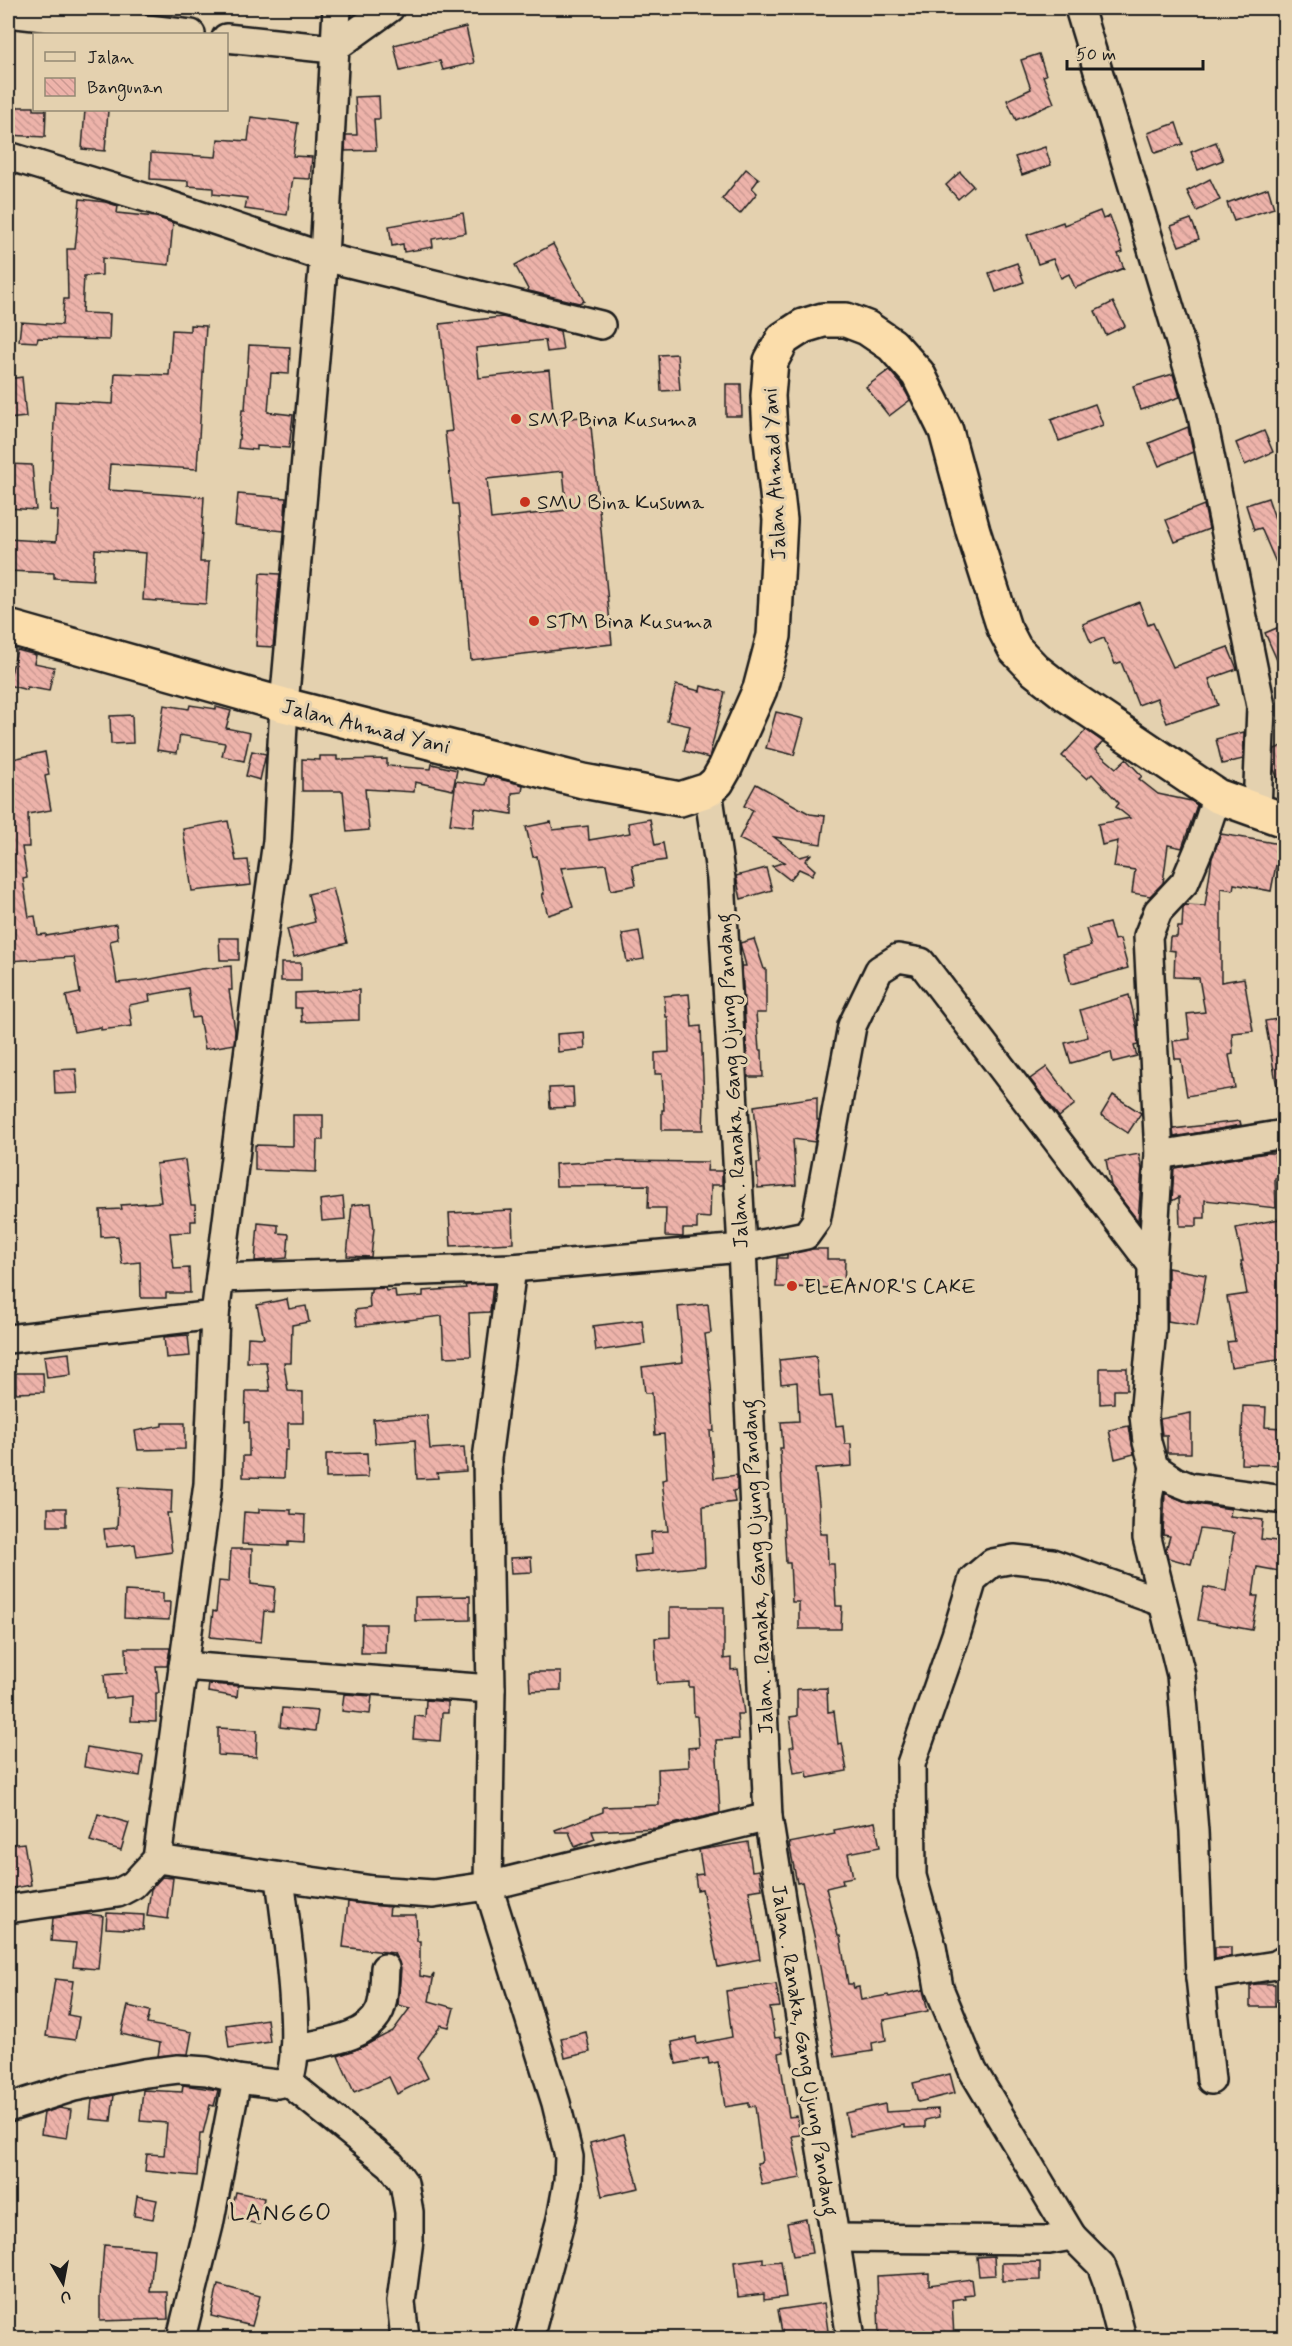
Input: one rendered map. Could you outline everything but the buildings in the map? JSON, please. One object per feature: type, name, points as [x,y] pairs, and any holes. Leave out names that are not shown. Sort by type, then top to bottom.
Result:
[{"type":"highway","name":"Jalan Ahmad Yani","points":[[8,627],[284,705],[605,786],[680,799],[708,790],[717,782],[725,768],[760,689],[774,636],[780,520],[770,432],[768,396],[771,361],[783,339],[803,326],[823,320],[846,320],[867,328],[892,345],[918,374],[946,431],[973,531],[1004,628],[1015,649],[1035,670],[1067,694],[1217,796],[1270,816]]},
{"type":"street","points":[[8,1909],[118,1893],[133,1885],[157,1859],[208,1484],[215,1315],[257,980],[277,841],[284,705],[324,257],[331,145],[333,50],[337,8]]},
{"type":"street","points":[[228,38],[333,50],[390,8]]},
{"type":"street","points":[[1079,8],[1201,411],[1261,706],[1270,816]]},
{"type":"street","points":[[8,13],[182,33]]},
{"type":"street","points":[[8,156],[160,202],[324,257],[601,325]]},
{"type":"street","name":"Jalan . Ranaka, Gang Ujung Pandang","points":[[708,790],[721,879],[742,1248],[768,1817],[851,2338]]},
{"type":"street","points":[[1211,2080],[1200,1977],[1194,1831],[1181,1675],[1161,1602],[1147,1538],[1148,1498],[1154,1467],[1147,1442],[1144,1416],[1152,1328],[1152,1265],[1159,1155],[1148,936],[1158,911],[1185,882],[1217,796]]},
{"type":"street","points":[[220,1278],[512,1268],[742,1248],[806,1235],[816,1221],[852,1026],[879,970],[898,958],[921,962],[1152,1265]]},
{"type":"street","points":[[1159,1155],[1284,1134]]},
{"type":"street","points":[[512,1268],[487,1459],[491,1689],[488,1886],[556,2103],[569,2157],[568,2181],[561,2219],[529,2338]]},
{"type":"street","points":[[8,1339],[215,1315]]},
{"type":"street","points":[[1154,1467],[1175,1481],[1190,1487],[1284,1500]]},
{"type":"street","points":[[1122,2338],[1101,2265],[1072,2236],[973,2071],[939,1988],[932,1947],[912,1876],[911,1764],[956,1635],[973,1578],[992,1563],[1014,1559],[1052,1563],[1161,1602]]},
{"type":"street","points":[[183,1666],[491,1689]]},
{"type":"street","points":[[157,1859],[373,1890],[433,1894],[488,1886],[768,1817]]},
{"type":"street","points":[[280,1878],[294,2022],[294,2049],[291,2077],[288,2082]]},
{"type":"street","points":[[1200,1977],[1263,1968],[1284,1960]]},
{"type":"street","points":[[294,2049],[354,2034],[370,2024],[380,2010],[385,1968]]},
{"type":"street","points":[[8,2108],[74,2088],[145,2073],[178,2069],[207,2071],[237,2079],[277,2084],[288,2082],[392,2165],[405,2183],[410,2240],[401,2301],[405,2338]]},
{"type":"street","points":[[181,2338],[209,2225],[237,2079]]},
{"type":"street","points":[[835,2238],[1049,2240],[1072,2236]]},
{"type":"place","name":"SMP Bina Kusuma","points":[[516,419]]},
{"type":"place","name":"SMU Bina Kusuma","points":[[525,502]]},
{"type":"place","name":"STM Bina Kusuma","points":[[534,621]]},
{"type":"place","name":"ELEANOR'S CAKE","points":[[792,1286]]},
{"type":"district","name":"LANGGO","points":[[281,2212]]}]
